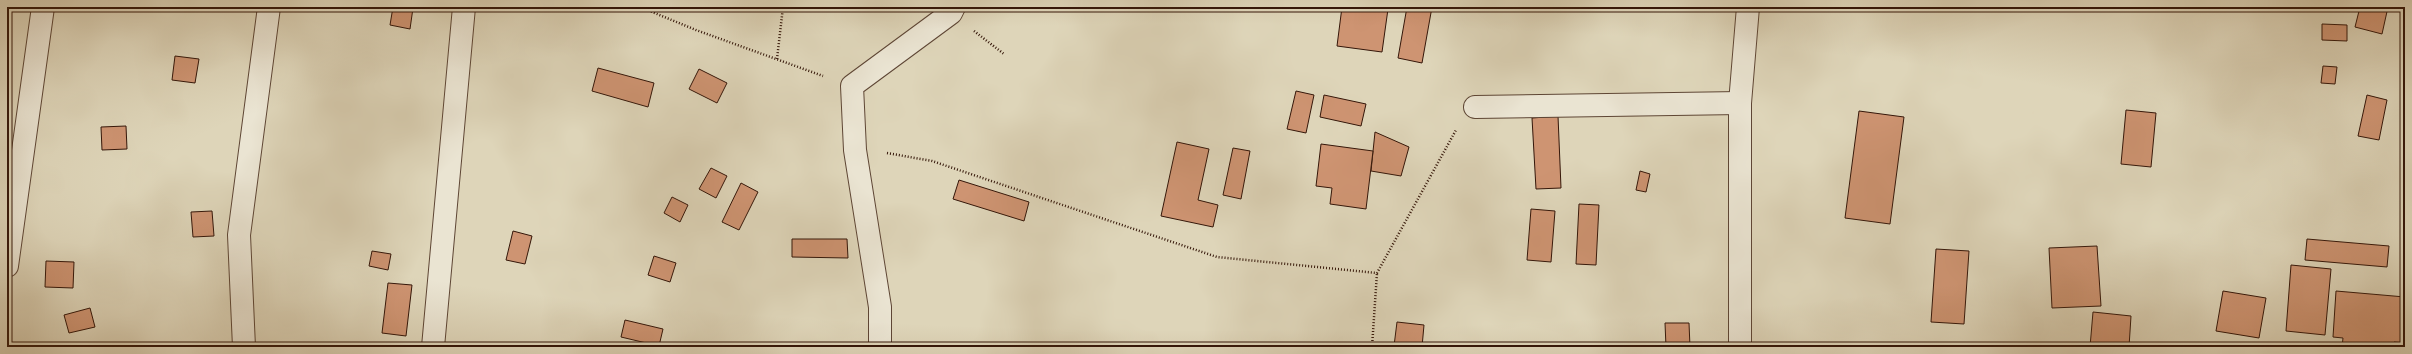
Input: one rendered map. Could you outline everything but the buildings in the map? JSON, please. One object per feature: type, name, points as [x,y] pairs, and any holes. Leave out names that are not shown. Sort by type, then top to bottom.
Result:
[{"type":"street","points":[[7,266],[42,7]]},
{"type":"street","points":[[244,347],[238,236],[269,7]]},
{"type":"street","points":[[433,347],[464,7]]},
{"type":"street","points":[[1740,347],[1740,103],[1748,7]]},
{"type":"street","points":[[880,347],[880,307],[855,150],[852,86],[953,10]]},
{"type":"street","points":[[1475,107],[1740,103]]},
{"type":"path","points":[[640,7],[696,30],[852,86]]},
{"type":"path","points":[[777,59],[784,7]]},
{"type":"path","points":[[953,10],[1004,54]]},
{"type":"path","points":[[1372,347],[1378,273],[1457,128],[1475,107]]},
{"type":"path","points":[[855,150],[932,161],[1217,258],[1378,273]]}]
